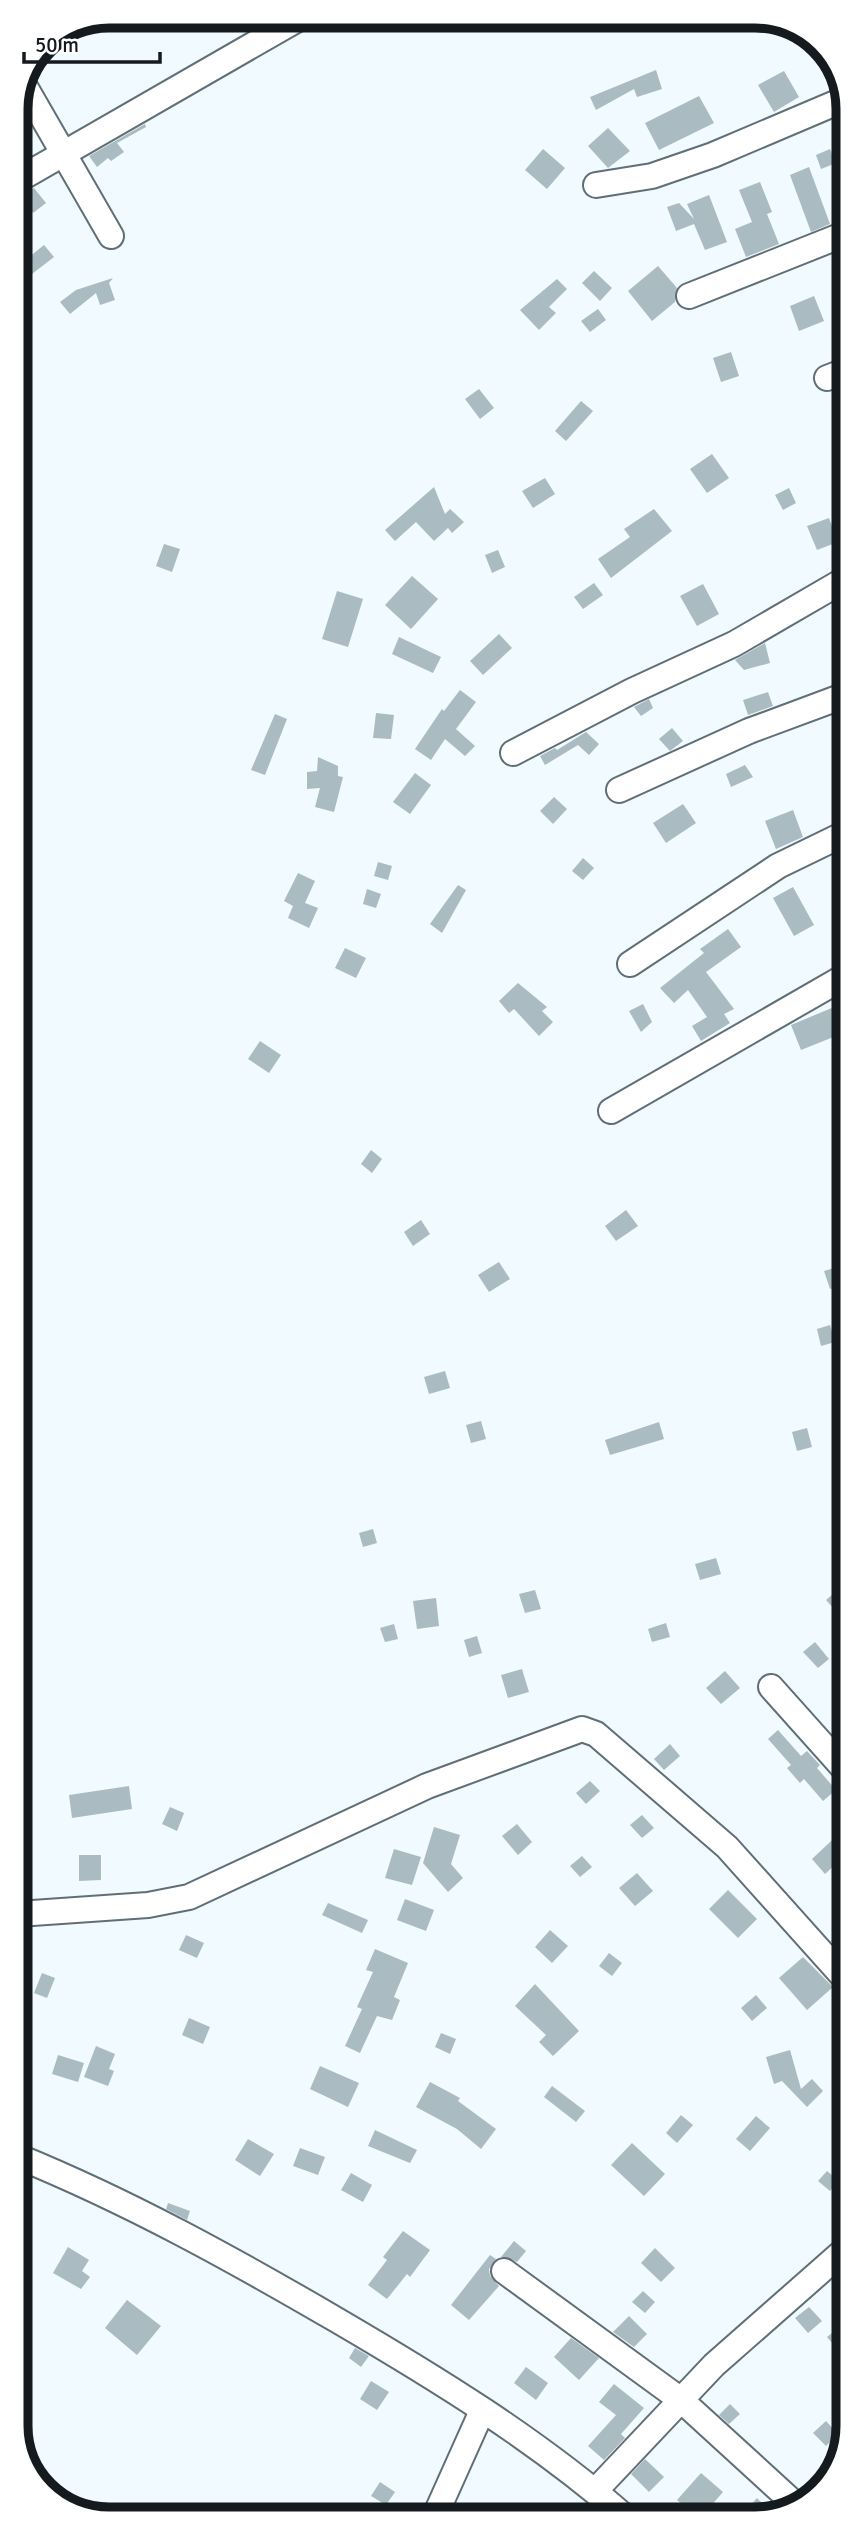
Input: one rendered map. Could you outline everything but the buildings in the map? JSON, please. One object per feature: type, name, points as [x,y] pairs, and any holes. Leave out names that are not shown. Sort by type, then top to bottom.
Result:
[{"type":"street","points":[[28,174],[282,28]]},
{"type":"street","points":[[30,95],[111,236]]},
{"type":"street","points":[[596,185],[652,176],[713,155],[835,103]]},
{"type":"street","points":[[690,296],[836,238]]},
{"type":"street","points":[[513,753],[632,691],[734,644],[836,585]]},
{"type":"street","points":[[619,790],[749,731],[836,699]]},
{"type":"street","points":[[630,964],[778,866],[836,838]]},
{"type":"street","points":[[611,1111],[836,982]]},
{"type":"street","points":[[771,1688],[836,1760]]},
{"type":"street","points":[[28,1913],[148,1905],[189,1897],[427,1786],[582,1730],[596,1734],[727,1847],[836,1969]]},
{"type":"street","points":[[28,2161],[79,2182],[206,2244],[436,2378],[613,2507]]},
{"type":"street","points":[[595,2491],[715,2365],[836,2265]]},
{"type":"street","points":[[504,2271],[681,2400],[789,2499]]},
{"type":"street","points":[[439,2507],[482,2411]]}]
